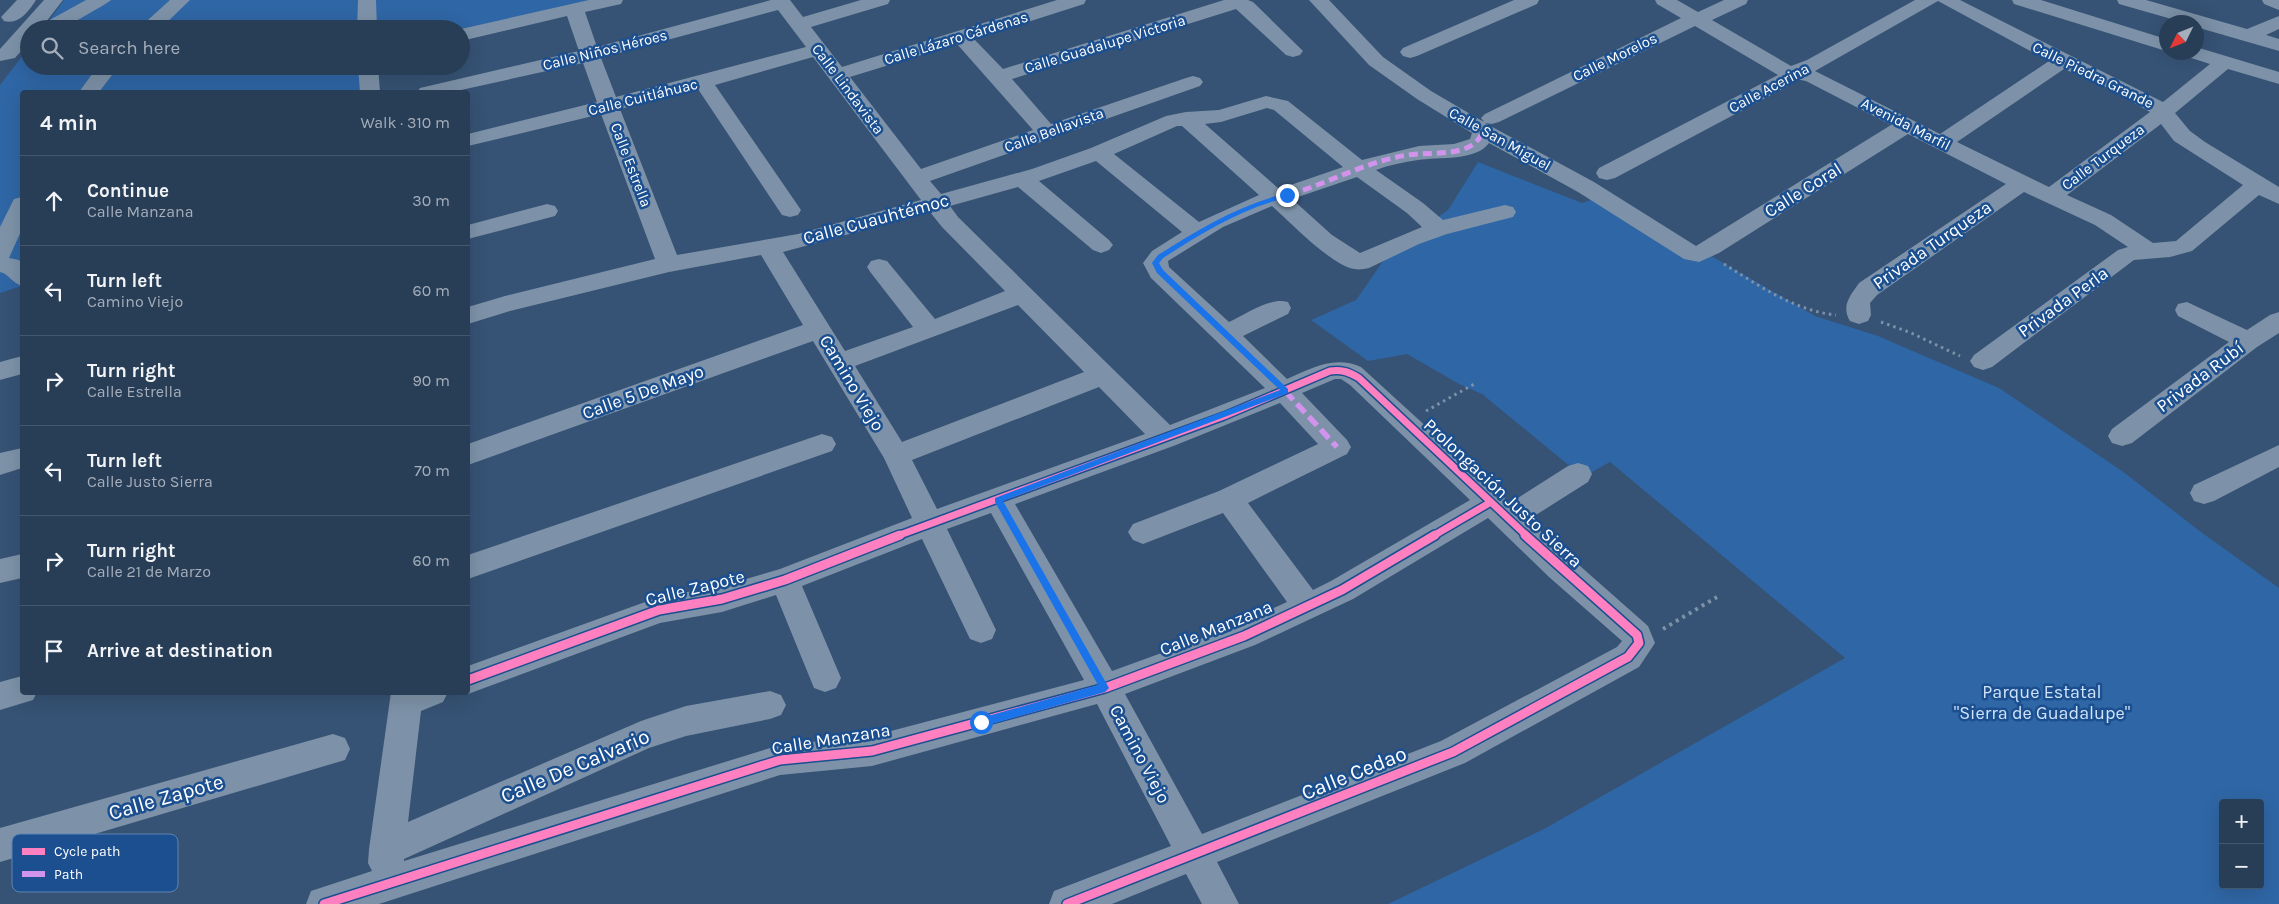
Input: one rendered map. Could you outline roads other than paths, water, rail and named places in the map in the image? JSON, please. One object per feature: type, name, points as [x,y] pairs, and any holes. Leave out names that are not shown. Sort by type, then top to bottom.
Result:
[{"type":"street","points":[[11,17],[27,0]]},
{"type":"street","points":[[37,20],[54,0]]},
{"type":"street","points":[[63,20],[83,8],[102,0]]},
{"type":"street","points":[[158,20],[181,0]]},
{"type":"street","points":[[367,0],[367,20]]},
{"type":"street","points":[[470,33],[614,0]]},
{"type":"street","points":[[798,24],[881,0]]},
{"type":"street","name":"Calle Lázaro Cárdenas","points":[[837,75],[1075,0]]},
{"type":"street","name":"Calle San Miguel","points":[[1318,0],[1389,71],[1488,125],[1687,252],[1698,254]]},
{"type":"street","points":[[1410,52],[1530,0]]},
{"type":"street","name":"Avenida Marfil","points":[[1664,0],[1777,67],[1812,76],[2022,183],[2052,195],[2122,231],[2147,251]]},
{"type":"street","name":"Calle Morelos","points":[[1488,125],[1682,24],[1697,20],[1739,0]]},
{"type":"street","name":"Calle Acerina","points":[[1607,173],[1781,82],[1793,72],[1814,64],[1930,0]]},
{"type":"street","name":"Calle Piedra Grande","points":[[1946,0],[2063,61],[2125,88],[2153,104],[2163,112],[2176,129],[2190,142],[2279,197]]},
{"type":"street","points":[[2021,0],[2159,43]]},
{"type":"street","points":[[2126,0],[2178,15]]},
{"type":"street","points":[[2150,0],[2180,15]]},
{"type":"street","points":[[2271,0],[2279,4]]},
{"type":"street","name":"Calle Lindavista","points":[[781,1],[934,203],[971,244],[1166,438]]},
{"type":"street","name":"Calle Niños Héroes","points":[[436,90],[590,55],[781,1]]},
{"type":"street","name":"Calle Guadalupe Victoria","points":[[999,77],[1136,35],[1234,2],[1240,2],[1293,51]]},
{"type":"street","name":"Calle Estrella","points":[[574,10],[669,264]]},
{"type":"street","points":[[2248,36],[2279,22]]},
{"type":"street","points":[[2204,23],[2279,45]]},
{"type":"street","name":"Calle Guadalupe Victoria","points":[[961,37],[999,77],[1048,134]]},
{"type":"street","points":[[3,57],[20,39]]},
{"type":"street","points":[[3,57],[20,47]]},
{"type":"street","name":"Calle Cuitláhuac","points":[[470,140],[703,82],[817,50]]},
{"type":"street","points":[[2204,56],[2279,78]]},
{"type":"street","points":[[1942,142],[2063,61]]},
{"type":"street","name":"Calle Turqueza","points":[[2052,195],[2163,112],[2225,62]]},
{"type":"street","points":[[91,90],[103,75]]},
{"type":"street","points":[[369,75],[370,90]]},
{"type":"street","points":[[703,82],[790,210]]},
{"type":"street","name":"Calle Bellavista","points":[[915,179],[1193,82]]},
{"type":"street","name":"Calle Cuauhtémoc","points":[[470,315],[504,304],[669,264],[799,241],[1022,179],[1099,153],[1162,124],[1186,118],[1221,116],[1266,102],[1276,103],[1360,169]]},
{"type":"street","points":[[1186,118],[1324,240],[1356,262],[1361,262],[1410,239],[1439,229],[1505,212]]},
{"type":"street","name":"Calle Coral","points":[[1698,254],[1907,124]]},
{"type":"street","points":[[1143,532],[1229,499],[1337,447],[1227,333],[1160,272],[1155,263],[1160,256],[1215,222],[1276,198],[1398,156],[1468,148],[1478,144],[1488,125]]},
{"type":"street","points":[[1099,153],[1198,233]]},
{"type":"street","points":[[1360,169],[1415,208],[1439,229]]},
{"type":"street","points":[[1022,179],[1101,245]]},
{"type":"street","name":"Privada Turqueza","points":[[1859,315],[1858,302],[1868,289],[2022,183]]},
{"type":"street","name":"Privada Perla","points":[[1983,360],[2126,255],[2147,251],[2175,250],[2184,246],[2258,184]]},
{"type":"street","points":[[0,253],[20,208]]},
{"type":"street","points":[[470,231],[547,211]]},
{"type":"street","name":"Camino Viejo","points":[[768,247],[896,455],[981,630]]},
{"type":"street","points":[[0,264],[11,266],[20,276]]},
{"type":"street","points":[[879,267],[930,330]]},
{"type":"street","points":[[840,362],[930,330],[1022,294]]},
{"type":"street","points":[[1227,333],[1280,308]]},
{"type":"street","points":[[2188,310],[2248,341]]},
{"type":"street","name":"Privada Rubí","points":[[2122,436],[2248,341],[2279,321]]},
{"type":"street","name":"Calle 5 De Mayo","points":[[470,454],[820,329]]},
{"type":"street","points":[[0,371],[20,366]]},
{"type":"street","name":"Prolongación Justo Sierra","points":[[1285,391],[1330,371],[1342,369],[1359,378],[1499,510],[1637,635],[1639,643]]},
{"type":"street","points":[[896,455],[1103,374]]},
{"type":"street","points":[[929,524],[1166,438],[1285,391]]},
{"type":"street","points":[[470,566],[822,444]]},
{"type":"street","points":[[2204,493],[2279,455]]},
{"type":"street","points":[[0,464],[20,459]]},
{"type":"street","name":"Calle Manzana","points":[[324,904],[382,894],[771,762],[872,751],[1105,688],[1244,636],[1342,590],[1499,510],[1578,474]]},
{"type":"street","points":[[1229,499],[1308,606]]},
{"type":"street","name":"Camino Viejo","points":[[998,500],[1105,688],[1221,904]]},
{"type":"street","name":"Calle Zapote","points":[[470,679],[659,610],[722,600],[786,580],[929,524]]},
{"type":"street","points":[[0,571],[20,566]]},
{"type":"street","points":[[786,580],[825,678]]},
{"type":"street","name":"Calle Cedao","points":[[1066,904],[1453,752],[1628,657],[1639,643]]},
{"type":"street","points":[[0,696],[20,691]]},
{"type":"street","points":[[382,894],[387,849],[415,696]]},
{"type":"street","name":"Calle De Calvario","points":[[387,849],[500,797],[641,736],[686,721],[770,705]]},
{"type":"street","name":"Calle Zapote","points":[[38,834],[333,749]]},
{"type":"park label","name":"Parque Estatal \"Sierra de Guadalupe\"","points":[[2042,702]]}]
